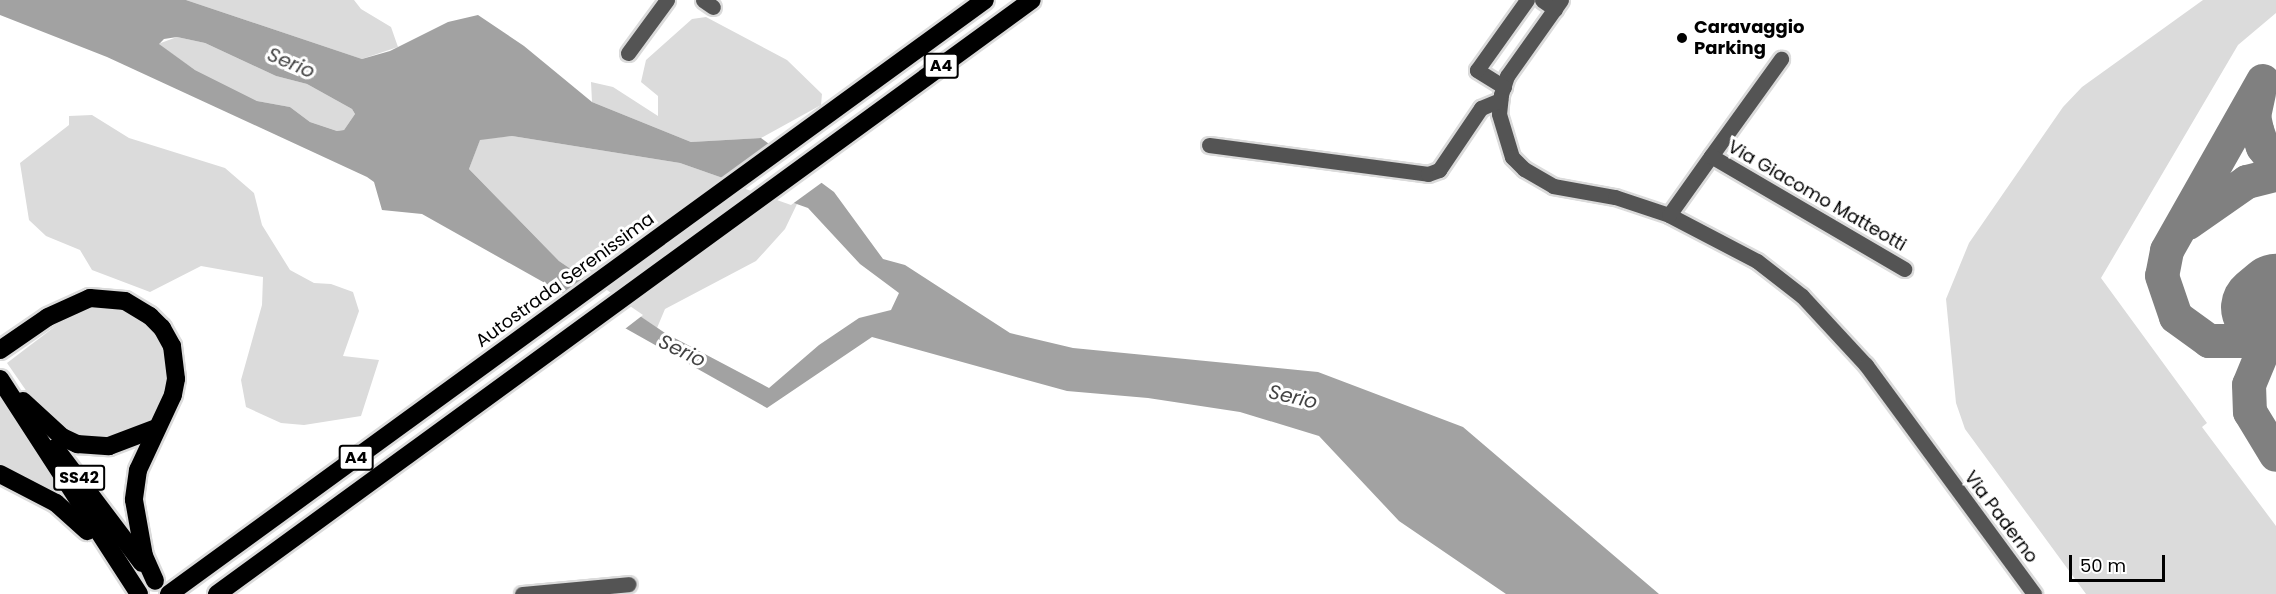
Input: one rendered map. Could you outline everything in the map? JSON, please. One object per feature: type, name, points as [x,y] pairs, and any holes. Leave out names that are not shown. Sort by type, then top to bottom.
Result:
[{"type":"highway","name":"Autostrada Serenissima","points":[[169,594],[985,0]]},
{"type":"highway","name":"A4","points":[[217,594],[1032,0]]},
{"type":"highway","points":[[0,378],[46,425],[77,444],[109,446],[154,429],[173,395],[176,364],[162,328],[138,307],[108,297],[90,298],[62,308],[3,348]]},
{"type":"highway","name":"SS42","points":[[0,378],[155,581],[144,556],[134,500],[138,470],[154,429]]},
{"type":"highway","name":"SS42","points":[[0,378],[115,561],[139,594]]},
{"type":"highway","points":[[0,474],[56,503],[115,561]]},
{"type":"street","points":[[628,53],[667,0]]},
{"type":"street","points":[[1502,93],[1477,69],[1527,0]]},
{"type":"street","points":[[1542,0],[1558,5],[1518,60],[1502,93],[1499,114],[1507,147],[1529,173],[1553,186],[1615,197],[1669,215]]},
{"type":"street","name":"Via Giacomo Matteotti","points":[[1669,215],[1781,59]]},
{"type":"street","points":[[1209,145],[1428,174],[1439,170],[1481,108],[1502,93]]},
{"type":"street","name":"Via Giacomo Matteotti","points":[[1711,156],[1904,269]]},
{"type":"street","name":"Via Paderno","points":[[1669,215],[1757,261],[1802,296],[1847,340],[2034,594]]},
{"type":"street","points":[[522,594],[629,584]]},
{"type":"shaded area","points":[[186,0],[354,0],[361,9],[391,27],[398,47],[362,59]]},
{"type":"shaded area","points":[[2203,0],[2276,0],[2276,13],[2238,45],[2101,278],[2207,423],[2202,427],[2276,526],[2276,594],[2086,594],[1965,429],[1956,403],[1946,299],[1969,243],[2063,107],[2082,87]]},
{"type":"shaded area","points":[[706,17],[787,60],[822,94],[821,105],[761,138],[691,142],[592,102],[591,82],[613,87],[658,116],[658,96],[641,82],[646,60],[692,19]]},
{"type":"shaded area","points":[[177,37],[205,43],[276,76],[307,84],[352,109],[355,114],[344,130],[337,131],[310,122],[290,107],[257,101],[195,70],[158,44]]},
{"type":"shaded area","points":[[92,115],[129,138],[225,168],[254,193],[262,225],[290,270],[314,283],[331,284],[353,292],[359,311],[343,356],[379,360],[361,416],[304,425],[281,423],[246,407],[241,380],[262,305],[263,277],[201,266],[150,292],[92,270],[80,250],[46,236],[29,220],[20,163],[69,125],[69,116]]},
{"type":"shaded area","points":[[512,136],[680,163],[797,204],[785,229],[756,261],[665,309],[657,328],[559,261],[469,169],[480,139]]},
{"type":"shaded area","points":[[98,305],[115,307],[144,322],[158,338],[166,359],[168,378],[158,409],[146,423],[121,438],[71,436],[41,412],[7,363],[70,315]]},
{"type":"shaded area","points":[[0,396],[75,504],[79,516],[0,466]]},
{"type":"water","name":"Serio","points":[[0,0],[186,0],[362,59],[390,51],[448,22],[478,15],[524,46],[592,102],[691,142],[761,138],[834,192],[883,259],[905,265],[1010,333],[1073,348],[1318,372],[1463,427],[1659,594],[1506,594],[1399,521],[1319,436],[1240,412],[1148,398],[1067,391],[872,337],[767,408],[422,214],[382,210],[374,182],[367,177],[107,57],[0,15]],"holes":[[[177,37],[205,43],[276,76],[307,84],[352,109],[355,114],[344,130],[337,131],[310,122],[290,107],[257,101],[195,70],[159,44],[164,39]],[[512,136],[680,163],[808,208],[860,264],[899,293],[891,310],[859,318],[819,345],[769,388],[665,333],[559,261],[469,169],[480,140]]]},
{"type":"pier","points":[[772,142],[824,181],[791,205],[720,180]]},
{"type":"pier","points":[[588,277],[643,315],[621,332],[561,297]]},
{"type":"taxiway","points":[[2263,81],[2167,251],[2162,276],[2176,317],[2209,341],[2245,341],[2262,334],[2276,321]]},
{"type":"taxiway","points":[[2259,93],[2254,116],[2257,130],[2263,147],[2276,164]]},
{"type":"taxiway","points":[[2188,223],[2247,182],[2276,175]]},
{"type":"taxiway","points":[[2275,322],[2249,385],[2250,412],[2276,455]]},
{"type":"runway","points":[[2264,307],[2276,297]]},
{"type":"place","name":"Caravaggio Parking","points":[[1682,38]]}]
